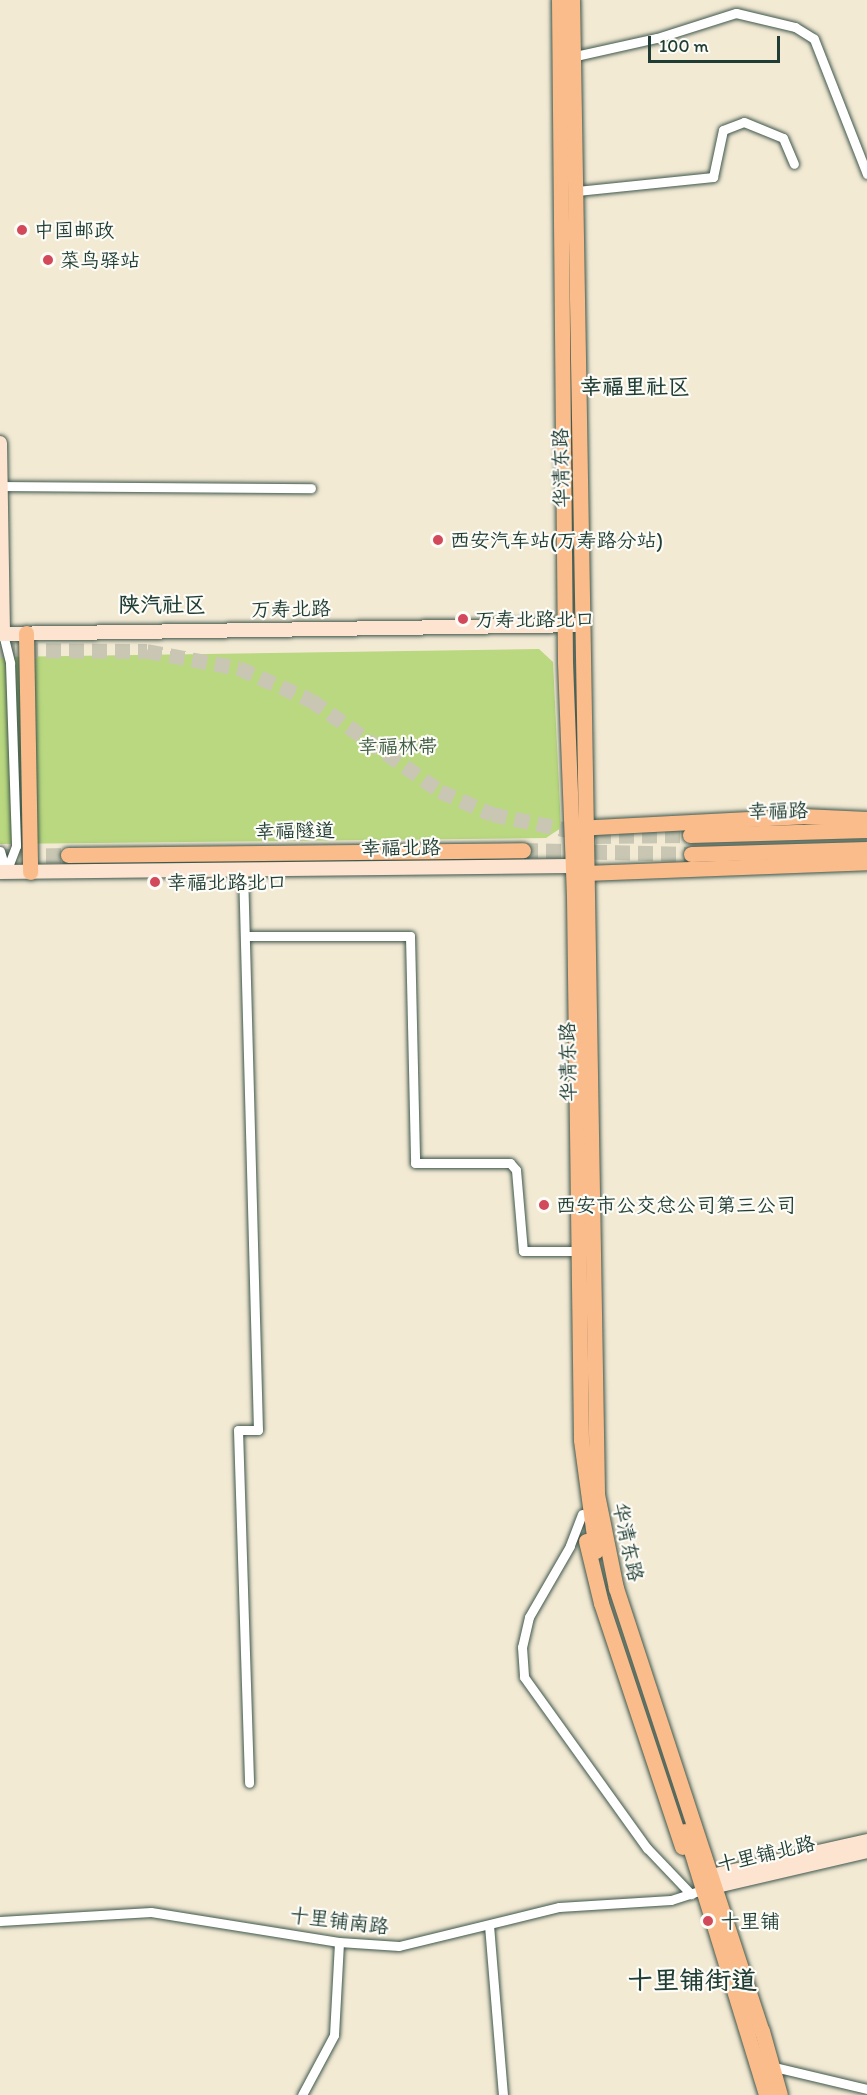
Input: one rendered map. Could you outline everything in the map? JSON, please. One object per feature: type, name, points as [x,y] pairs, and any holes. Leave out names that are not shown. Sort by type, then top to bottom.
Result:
[{"type":"main road","name":"华清东路","points":[[559,0],[567,626],[577,828],[585,873],[597,1494],[610,1567],[701,1844],[705,1886],[760,2025],[774,2067],[780,2095]]},
{"type":"main road","name":"华清东路","points":[[572,0],[571,57],[577,191],[583,625],[580,649],[577,828],[570,866],[583,1472],[597,1556],[705,1886],[766,2095]]},
{"type":"main road","points":[[0,443],[1,636]]},
{"type":"main road","name":"万寿北路","points":[[1,636],[26,633],[583,625]]},
{"type":"main road","points":[[26,633],[30,872]]},
{"type":"main road","points":[[577,828],[802,816],[840,820],[867,819]]},
{"type":"main road","name":"幸福路","points":[[690,835],[867,830]]},
{"type":"main road","name":"幸福路","points":[[691,854],[867,849]]},
{"type":"main road","name":"幸福隧道","points":[[68,855],[524,850]]},
{"type":"main road","points":[[585,873],[867,862]]},
{"type":"main road","name":"幸福北路","points":[[3,872],[570,866],[585,873]]},
{"type":"main road","points":[[581,1393],[576,1462],[582,1514],[601,1603],[685,1857],[705,1886]]},
{"type":"main road","name":"十里铺北路","points":[[705,1886],[867,1841]]},
{"type":"main road","name":"十里铺北路","points":[[705,1886],[867,1851]]},
{"type":"street","points":[[571,57],[657,38],[736,13],[795,27],[814,39],[867,174]]},
{"type":"street","points":[[577,191],[713,177],[723,130],[744,123],[783,138],[794,164]]},
{"type":"street","points":[[1,486],[311,488]]},
{"type":"street","points":[[1,636],[10,663],[16,846],[3,872]]},
{"type":"street","points":[[0,851],[3,872]]},
{"type":"street","points":[[243,869],[258,1430],[238,1430],[249,1783]]},
{"type":"street","points":[[246,936],[410,936],[415,1163],[510,1163],[516,1170],[523,1251],[580,1251]]},
{"type":"street","points":[[582,1514],[570,1546],[529,1617],[522,1647],[524,1677],[648,1848],[705,1886]]},
{"type":"street","name":"十里铺南路","points":[[0,1921],[151,1912],[339,1942],[399,1946],[559,1906],[671,1900],[705,1886]]},
{"type":"street","points":[[489,1925],[503,2095]]},
{"type":"street","points":[[302,2095],[334,2035],[339,1942]]},
{"type":"street","points":[[774,2067],[867,2089]]},
{"type":"green space","name":"幸福林带","points":[[539,649],[553,662],[561,828],[546,838],[0,844],[0,657]]},
{"type":"tunnel","points":[[0,650],[147,651],[239,668],[311,700],[440,791],[492,814],[596,836],[690,835]]},
{"type":"tunnel","points":[[523,850],[691,854]]},
{"type":"tunnel","points":[[0,856],[68,855]]},
{"type":"place","name":"中国邮政","points":[[22,230]]},
{"type":"place","name":"菜鸟驿站","points":[[48,260]]},
{"type":"place","name":"西安汽车站(万寿路分站)","points":[[438,540]]},
{"type":"place","name":"万寿北路北口","points":[[463,619]]},
{"type":"place","name":"幸福北路北口","points":[[155,882]]},
{"type":"place","name":"西安市公交总公司第三公司","points":[[544,1205]]},
{"type":"place","name":"十里铺","points":[[708,1921]]},
{"type":"district","name":"幸福里社区","points":[[635,387]]},
{"type":"district","name":"陕汽社区","points":[[162,605]]},
{"type":"district","name":"十里铺街道","points":[[692,1981]]}]
